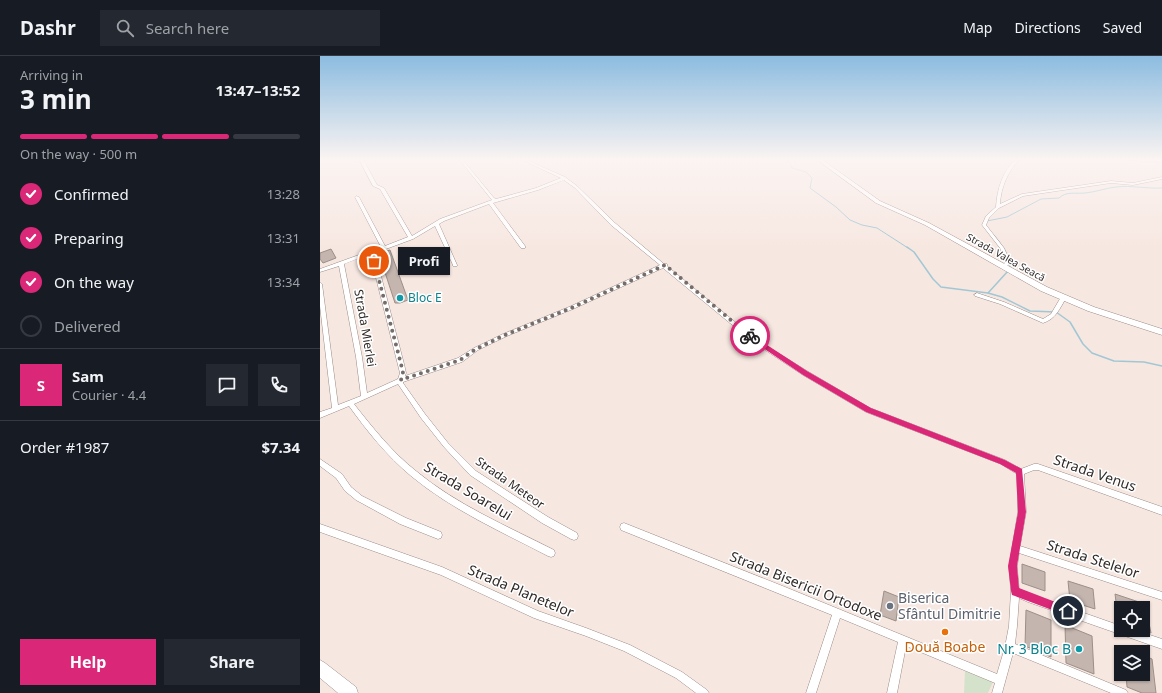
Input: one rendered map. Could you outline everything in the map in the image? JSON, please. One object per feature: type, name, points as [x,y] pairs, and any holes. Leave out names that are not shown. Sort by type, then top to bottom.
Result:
[{"type":"main road","name":"Strada Valea Seacă","points":[[861,189],[878,202],[927,224],[1063,298],[1162,332]]},
{"type":"main road","points":[[320,668],[350,693]]},
{"type":"street","points":[[382,189],[411,238]]},
{"type":"street","points":[[484,189],[496,200]]},
{"type":"street","points":[[320,271],[411,238],[436,223],[490,202],[538,189]]},
{"type":"street","points":[[578,189],[613,224],[665,265],[755,341],[805,373],[868,410],[1003,462],[1020,472],[1022,512],[1013,566],[1015,591],[1010,647],[1000,680],[998,693]]},
{"type":"street","points":[[998,207],[1002,189]]},
{"type":"street","points":[[1005,267],[1008,263],[1005,254],[984,225],[987,217],[998,207],[1022,195],[1065,189]]},
{"type":"street","points":[[357,198],[384,248]]},
{"type":"street","points":[[490,202],[523,248]]},
{"type":"street","points":[[436,223],[455,265]]},
{"type":"street","points":[[372,252],[401,364],[403,373],[401,380]]},
{"type":"street","name":"Strada Mierlei","points":[[341,263],[359,356],[364,397]]},
{"type":"street","points":[[320,415],[401,380],[460,360],[476,349],[505,335],[571,308],[665,265]]},
{"type":"street","points":[[320,284],[335,409]]},
{"type":"street","points":[[977,295],[1002,303],[1040,321],[1047,321],[1055,312],[1063,298]]},
{"type":"street","name":"Strada Meteor","points":[[401,380],[401,385],[423,416],[446,445],[473,473],[545,520],[574,536]]},
{"type":"street","name":"Strada Soarelui","points":[[350,403],[380,442],[398,461],[417,476],[471,510],[551,553]]},
{"type":"street","points":[[320,462],[339,476],[348,489],[359,498],[403,521],[438,535]]},
{"type":"street","name":"Strada Venus","points":[[1020,472],[1038,467],[1162,511]]},
{"type":"street","name":"Strada Bisericii Ortodoxe","points":[[624,527],[785,591],[1000,680]]},
{"type":"street","name":"Strada Planetelor","points":[[320,528],[442,571],[537,615],[627,648],[673,671],[704,693]]},
{"type":"street","name":"Strada Stelelor","points":[[1016,548],[1162,596]]},
{"type":"street","points":[[1015,591],[1028,598],[1114,628]]},
{"type":"street","points":[[811,693],[837,613]]},
{"type":"street","points":[[1142,637],[1162,644]]},
{"type":"street","points":[[892,693],[903,640]]},
{"type":"street","points":[[1010,647],[1123,693]]},
{"type":"green space","points":[[965,671],[993,682],[988,693],[964,693]]},
{"type":"building","points":[[331,249],[336,258],[323,263],[320,259],[320,253]]},
{"type":"building","points":[[390,250],[408,300],[400,303],[395,303],[379,254]]},
{"type":"building","points":[[1022,564],[1045,572],[1045,591],[1022,583]]},
{"type":"building","points":[[1068,581],[1093,589],[1095,609],[1070,601]]},
{"type":"building","name":"Biserica Sfântul Dimitrie","points":[[884,591],[899,597],[896,621],[880,615]]},
{"type":"building","points":[[1115,594],[1136,601],[1116,601]]},
{"type":"building","points":[[1026,610],[1051,620],[1051,657],[1025,646]]},
{"type":"building","name":"Nr. 3 Bloc B","points":[[1065,625],[1092,636],[1094,674],[1066,663]]},
{"type":"building","points":[[1150,658],[1152,659],[1156,693],[1142,693],[1127,687],[1127,681],[1150,681]]},
{"type":"waterway","points":[[811,189],[836,207],[850,220],[862,225],[877,228],[908,248]]},
{"type":"waterway","points":[[987,221],[1007,217],[1041,199],[1059,198],[1065,194],[1108,189]]},
{"type":"waterway","points":[[994,235],[1001,244]]},
{"type":"waterway","points":[[907,247],[914,252],[933,279],[941,287],[988,293]]},
{"type":"waterway","points":[[1009,260],[1010,268]]},
{"type":"waterway","points":[[988,293],[1008,271]]},
{"type":"waterway","points":[[988,293],[1002,297],[1030,311],[1056,312],[1070,322],[1083,344],[1092,353],[1114,361],[1144,362],[1162,366]]},
{"type":"way so far","points":[[374,261],[401,364],[403,373],[401,380],[460,360],[476,349],[505,335],[571,308],[665,265],[750,336]]},
{"type":"place","name":"Profi","points":[[374,261]]},
{"type":"place","name":"Bloc E","points":[[400,298]]},
{"type":"place","name":"Biserica Sfântul Dimitrie","points":[[890,606]]},
{"type":"place","name":"Două Boabe","points":[[945,632]]},
{"type":"place","name":"Nr. 3 Bloc B","points":[[1079,649]]},
{"type":"route","points":[[750,336],[755,341],[805,373],[868,410],[1011,465],[1020,472],[1022,512],[1013,566],[1015,591],[1028,598],[1068,611]]}]
